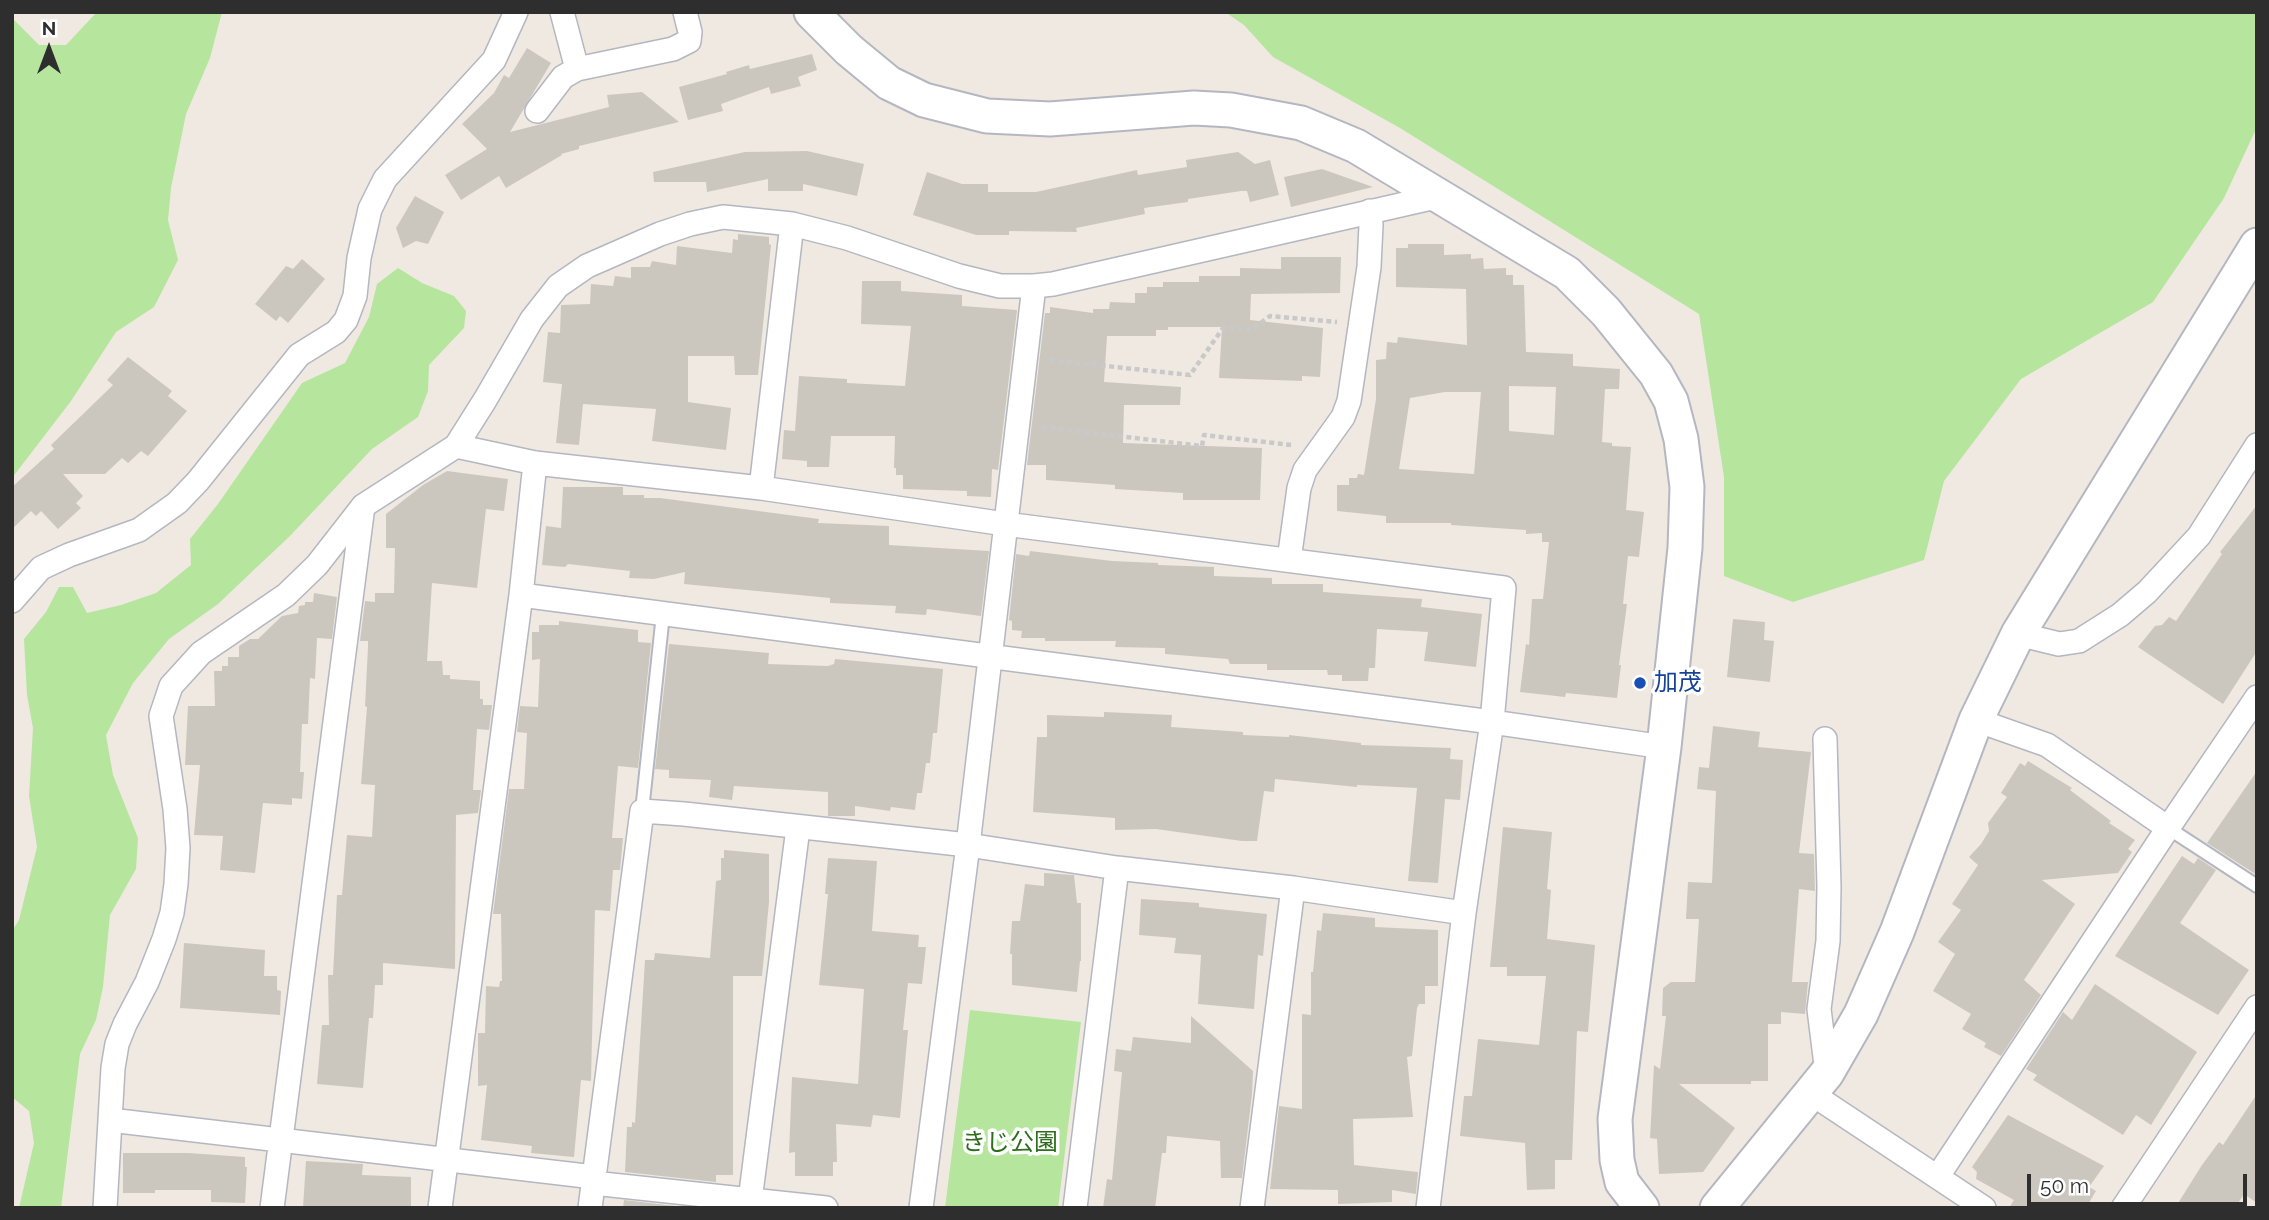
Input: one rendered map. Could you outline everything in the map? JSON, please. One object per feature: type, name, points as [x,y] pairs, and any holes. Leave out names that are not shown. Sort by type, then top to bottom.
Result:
[{"type":"street","points":[[12,601],[41,568],[139,530],[177,503],[198,481],[299,355],[336,332],[346,320],[355,296],[359,258],[370,209],[385,179],[494,60],[516,12]]},
{"type":"street","points":[[562,12],[577,69]]},
{"type":"street","points":[[537,111],[563,77],[577,69],[673,48],[689,41],[690,32],[685,12]]},
{"type":"street","points":[[811,12],[849,50],[889,83],[924,100],[987,116],[1050,119],[1194,108],[1231,110],[1301,123],[1356,146],[1567,273],[1606,312],[1656,374],[1671,401],[1681,439],[1687,487],[1685,548],[1664,747],[1615,1119],[1617,1160],[1622,1182],[1642,1208]]},
{"type":"street","points":[[105,1208],[113,1068],[117,1044],[164,939],[172,913],[176,884],[178,848],[175,809],[161,727],[161,716],[171,686],[201,653],[286,595],[317,565],[363,506],[456,446],[532,319],[558,286],[578,272],[660,234],[723,217],[792,224],[847,238],[959,276],[1000,286],[1034,286],[1053,284],[1440,196]]},
{"type":"street","points":[[1289,560],[1298,488],[1305,470],[1343,417],[1349,401],[1371,242],[1370,211]]},
{"type":"street","points":[[761,488],[792,224]]},
{"type":"street","points":[[1717,1208],[1820,1083],[1861,1014],[1887,955],[1976,720],[2018,634],[2257,245]]},
{"type":"street","points":[[921,1208],[968,845],[1034,286]]},
{"type":"street","points":[[2018,634],[2059,644],[2079,640],[2120,615],[2147,592],[2199,536],[2257,445]]},
{"type":"street","points":[[456,446],[535,463],[761,488],[1005,524],[1504,588],[1492,722],[1464,913],[1428,1208]]},
{"type":"street","points":[[440,1208],[535,463]]},
{"type":"street","points":[[272,1208],[363,506]]},
{"type":"street","points":[[520,595],[1492,722],[1664,747]]},
{"type":"street","points":[[1938,1176],[2257,697]]},
{"type":"street","points":[[1976,720],[2015,732],[2046,746],[2168,828]]},
{"type":"street","points":[[1820,1083],[1819,1009],[1828,941],[1829,887],[1825,739]]},
{"type":"street","points":[[590,1208],[642,811],[968,845],[1117,868],[1293,888],[1464,913]]},
{"type":"street","points":[[750,1204],[798,828]]},
{"type":"street","points":[[1075,1208],[1117,868]]},
{"type":"street","points":[[1252,1208],[1293,888]]},
{"type":"street","points":[[2123,1208],[2257,1007]]},
{"type":"street","points":[[1820,1083],[1938,1176],[1984,1208]]},
{"type":"street","points":[[110,1119],[446,1159],[750,1204],[826,1208]]},
{"type":"lane","points":[[642,811],[663,614]]},
{"type":"lane","points":[[2168,828],[2257,886]]},
{"type":"path","points":[[1025,357],[1190,375],[1223,328],[1252,329],[1270,316],[1361,324]]},
{"type":"path","points":[[1017,424],[1202,446],[1204,435],[1321,448]]},
{"type":"green space","points":[[97,12],[222,12],[210,58],[186,114],[171,188],[168,220],[178,260],[154,307],[116,332],[71,401],[12,478],[12,18],[39,45],[66,45]]},
{"type":"green space","points":[[1225,12],[2257,12],[2257,127],[2224,198],[2153,302],[2021,379],[1944,481],[1924,560],[1793,602],[1724,576],[1724,477],[1699,314],[1400,128],[1273,57],[1244,25]]},
{"type":"green space","points":[[398,268],[422,283],[454,296],[466,311],[464,328],[429,365],[428,391],[418,417],[372,449],[289,537],[218,604],[169,639],[133,683],[106,735],[113,775],[138,838],[136,869],[110,915],[103,987],[96,1020],[80,1054],[61,1208],[19,1208],[34,1143],[29,1111],[12,1097],[12,931],[19,920],[37,847],[29,796],[33,728],[27,695],[24,639],[46,612],[59,587],[73,587],[87,613],[156,593],[191,565],[190,539],[218,504],[302,383],[345,363],[369,317],[377,284]]},
{"type":"green space","name":"きじ公園","points":[[970,1010],[1081,1022],[1058,1208],[945,1208]]},
{"type":"building","points":[[527,48],[551,63],[510,132],[609,107],[607,95],[642,92],[679,122],[579,146],[579,149],[561,154],[506,188],[499,176],[461,200],[445,175],[487,149],[462,124],[494,93],[504,75],[509,78]]},
{"type":"building","points":[[812,54],[817,70],[798,77],[801,86],[771,94],[769,87],[721,104],[723,111],[688,120],[679,87],[749,65],[750,69]]},
{"type":"building","points":[[807,151],[864,164],[857,196],[803,184],[803,191],[768,191],[768,179],[707,192],[706,182],[654,182],[653,172],[745,152]]},
{"type":"building","points":[[1238,152],[1255,164],[1270,160],[1279,195],[1250,202],[1247,191],[1188,199],[1188,202],[1144,208],[1145,214],[1076,228],[1077,232],[1009,231],[1009,235],[976,235],[913,215],[927,172],[962,184],[988,184],[988,192],[1036,192],[1137,170],[1138,175],[1187,167],[1186,160]]},
{"type":"building","points":[[1322,169],[1373,187],[1291,207],[1284,177]]},
{"type":"building","points":[[415,196],[444,212],[428,244],[416,241],[403,248],[396,228]]},
{"type":"building","points":[[738,234],[769,237],[771,245],[758,375],[735,375],[734,356],[688,356],[688,402],[731,408],[726,450],[652,441],[656,409],[583,404],[579,445],[556,443],[562,384],[543,382],[548,332],[560,333],[561,305],[590,304],[591,284],[613,286],[615,276],[631,278],[631,267],[650,267],[652,261],[676,265],[677,246],[732,253],[733,239],[738,240]]},
{"type":"building","points":[[1408,244],[1444,244],[1444,255],[1471,254],[1471,259],[1483,258],[1484,269],[1506,268],[1506,275],[1513,275],[1513,285],[1524,285],[1526,352],[1573,354],[1573,366],[1620,369],[1619,389],[1605,389],[1602,442],[1612,443],[1612,446],[1631,447],[1626,510],[1644,512],[1639,557],[1628,556],[1623,604],[1627,604],[1617,698],[1566,693],[1565,697],[1520,692],[1526,644],[1529,645],[1532,599],[1543,599],[1549,542],[1542,542],[1542,533],[1526,534],[1526,530],[1451,523],[1386,523],[1386,516],[1337,511],[1337,485],[1349,485],[1349,478],[1357,478],[1358,474],[1364,475],[1376,399],[1376,360],[1386,359],[1387,342],[1397,343],[1398,337],[1467,345],[1466,289],[1396,287],[1396,248],[1408,248]],"holes":[[[1509,386],[1556,387],[1554,435],[1509,431]],[[1445,392],[1481,392],[1474,474],[1399,469],[1410,398]]]},
{"type":"building","points":[[1281,257],[1341,257],[1340,293],[1251,294],[1250,320],[1323,328],[1320,377],[1302,376],[1302,381],[1219,378],[1222,327],[1168,327],[1168,330],[1156,330],[1156,336],[1107,336],[1104,382],[1181,387],[1180,405],[1124,405],[1123,443],[1262,448],[1260,500],[1183,500],[1183,493],[1115,489],[1115,485],[1046,480],[1046,465],[1027,465],[1045,313],[1050,313],[1050,307],[1093,313],[1093,309],[1109,309],[1110,302],[1135,303],[1135,293],[1147,293],[1147,287],[1163,287],[1163,282],[1199,282],[1199,276],[1240,276],[1240,268],[1281,269]]},
{"type":"building","points":[[302,259],[325,279],[288,323],[280,316],[276,321],[255,304],[286,266],[293,269]]},
{"type":"building","points":[[862,281],[901,281],[901,291],[962,295],[962,306],[1017,310],[998,470],[992,469],[991,497],[967,496],[967,491],[903,489],[903,475],[896,475],[894,468],[895,436],[831,436],[829,467],[807,467],[807,461],[782,459],[784,430],[795,431],[799,376],[847,379],[847,383],[905,386],[911,326],[861,324]]},
{"type":"building","points":[[128,357],[172,391],[168,396],[187,411],[148,456],[141,451],[128,463],[122,458],[105,474],[63,474],[83,496],[76,503],[81,508],[58,529],[41,511],[36,516],[31,511],[12,529],[12,487],[54,449],[51,445],[113,385],[107,380]]},
{"type":"building","points":[[447,471],[508,479],[504,511],[486,509],[477,588],[432,583],[427,661],[442,661],[443,675],[450,675],[450,679],[480,681],[480,699],[483,699],[483,705],[492,705],[489,730],[477,729],[473,790],[481,790],[478,813],[456,815],[455,969],[383,963],[383,985],[375,985],[373,1018],[369,1018],[363,1088],[317,1084],[322,1025],[329,1025],[328,975],[333,975],[337,895],[342,895],[347,835],[372,837],[375,785],[361,784],[367,707],[368,641],[360,641],[365,601],[375,602],[375,593],[394,593],[395,548],[386,548],[386,514],[423,485]]},
{"type":"building","points":[[563,487],[623,487],[623,495],[644,495],[644,498],[819,519],[818,523],[889,526],[889,545],[989,551],[981,616],[927,609],[926,615],[895,613],[896,606],[830,603],[830,598],[684,584],[685,572],[654,579],[629,578],[630,571],[568,564],[565,567],[542,565],[546,526],[561,528]]},
{"type":"building","points":[[2257,505],[2257,651],[2223,704],[2138,647],[2155,626],[2162,625],[2169,617],[2176,621],[2222,554],[2220,552]]},
{"type":"building","points":[[1030,551],[1158,565],[1214,567],[1214,576],[1272,578],[1272,584],[1323,584],[1323,592],[1422,599],[1421,607],[1482,614],[1476,667],[1424,661],[1428,632],[1377,629],[1375,668],[1369,668],[1368,681],[1342,681],[1342,675],[1328,675],[1327,670],[1267,670],[1267,664],[1230,664],[1228,659],[1165,654],[1165,648],[1115,647],[1116,641],[1045,641],[1045,638],[1021,638],[1022,631],[1012,630],[1012,621],[1009,620],[1016,554],[1029,556]]},
{"type":"building","points":[[314,593],[337,597],[332,639],[317,638],[315,679],[310,678],[308,724],[302,724],[302,799],[292,798],[292,805],[263,803],[255,873],[220,870],[223,836],[194,835],[200,765],[185,765],[188,706],[215,706],[214,671],[222,671],[222,666],[228,666],[228,657],[239,657],[239,646],[250,639],[258,639],[282,616],[298,613],[299,606],[305,605],[305,602],[313,602]]},
{"type":"building","points":[[1733,619],[1765,622],[1764,640],[1774,641],[1770,682],[1727,677]]},
{"type":"building","points":[[559,621],[638,630],[638,642],[651,643],[638,768],[618,766],[612,838],[623,838],[620,870],[613,870],[610,911],[595,910],[591,1081],[581,1080],[574,1157],[531,1153],[532,1146],[481,1140],[487,1085],[478,1086],[478,1033],[485,1033],[486,986],[499,987],[502,981],[501,914],[493,914],[509,789],[524,789],[527,733],[517,732],[520,706],[538,707],[540,659],[532,660],[532,632],[539,632],[539,625],[559,625]]},
{"type":"building","points":[[669,644],[769,653],[768,664],[828,666],[834,664],[835,659],[943,669],[937,733],[933,733],[930,763],[926,763],[922,793],[917,793],[915,810],[891,807],[890,811],[855,806],[855,816],[828,816],[828,792],[734,786],[732,800],[709,797],[711,780],[669,778],[669,770],[655,769]]},
{"type":"building","points":[[1104,712],[1172,715],[1171,727],[1243,732],[1243,735],[1289,735],[1361,745],[1451,748],[1450,759],[1463,760],[1460,800],[1445,799],[1438,883],[1408,881],[1417,788],[1357,787],[1275,779],[1274,792],[1264,791],[1257,841],[1156,829],[1115,830],[1115,818],[1033,812],[1037,737],[1047,737],[1047,715],[1104,717]]},
{"type":"building","points":[[1713,726],[1760,732],[1758,747],[1811,752],[1799,853],[1814,854],[1815,891],[1799,889],[1792,982],[1808,982],[1805,1014],[1781,1012],[1781,1024],[1768,1024],[1768,1081],[1751,1081],[1751,1084],[1679,1084],[1735,1128],[1703,1172],[1659,1174],[1657,1139],[1650,1138],[1654,1065],[1660,1069],[1666,1016],[1662,1016],[1663,988],[1671,982],[1695,982],[1699,919],[1686,919],[1688,882],[1712,883],[1716,791],[1697,789],[1699,767],[1709,768]]},
{"type":"building","points":[[2028,761],[2072,788],[2070,790],[2111,821],[2109,823],[2135,840],[2128,849],[2132,852],[2118,873],[2042,880],[2075,904],[2024,980],[2041,995],[2001,1056],[1984,1047],[1986,1043],[1962,1029],[1971,1014],[1933,991],[1955,954],[1938,942],[1961,910],[1952,904],[1978,865],[1969,857],[1981,844],[1989,831],[1988,823],[2007,797],[2001,793],[2020,763],[2025,766]]},
{"type":"building","points":[[2257,771],[2257,875],[2207,843]]},
{"type":"building","points":[[1503,827],[1552,832],[1547,889],[1551,890],[1547,939],[1595,945],[1588,1032],[1577,1031],[1572,1160],[1555,1160],[1555,1189],[1527,1190],[1525,1143],[1460,1136],[1464,1096],[1472,1096],[1478,1039],[1539,1045],[1546,976],[1507,976],[1507,967],[1490,967]]},
{"type":"building","points":[[724,850],[769,854],[769,902],[762,976],[733,976],[733,1175],[716,1175],[716,1182],[625,1172],[627,1127],[632,1127],[632,1122],[635,1123],[645,960],[654,960],[655,953],[710,958],[716,881],[721,880],[721,858],[724,858]]},
{"type":"building","points":[[2182,856],[2194,864],[2198,858],[2216,870],[2180,923],[2249,970],[2218,1015],[2115,956]]},
{"type":"building","points":[[828,858],[877,861],[872,931],[919,935],[918,947],[926,947],[922,984],[908,983],[903,1030],[908,1030],[900,1118],[873,1115],[871,1127],[836,1124],[837,1162],[833,1162],[833,1176],[795,1176],[795,1152],[789,1153],[792,1077],[858,1084],[864,989],[819,985],[828,894],[825,894]]},
{"type":"building","points":[[1044,873],[1074,875],[1077,903],[1081,903],[1081,961],[1077,992],[1012,985],[1012,921],[1020,921],[1025,884],[1044,886]]},
{"type":"building","points":[[1141,899],[1199,903],[1199,907],[1267,914],[1263,956],[1258,955],[1254,1009],[1198,1004],[1201,955],[1174,953],[1176,938],[1139,935]]},
{"type":"building","points":[[1323,913],[1375,918],[1375,927],[1438,930],[1438,986],[1425,986],[1425,1004],[1419,1004],[1417,1008],[1412,1056],[1407,1057],[1413,1117],[1353,1119],[1354,1165],[1418,1172],[1416,1194],[1392,1190],[1392,1202],[1338,1204],[1338,1190],[1270,1189],[1279,1106],[1302,1109],[1302,1014],[1311,1015],[1311,972],[1317,930],[1321,931]]},
{"type":"building","points":[[184,943],[265,950],[264,976],[277,976],[277,990],[281,991],[280,1015],[180,1008]]},
{"type":"building","points":[[2095,984],[2197,1052],[2151,1125],[2136,1115],[2123,1135],[2033,1080],[2037,1075],[2026,1069],[2063,1012],[2072,1020]]},
{"type":"building","points":[[1191,1016],[1253,1071],[1242,1178],[1221,1178],[1220,1141],[1167,1136],[1166,1153],[1162,1153],[1155,1208],[1103,1208],[1107,1179],[1112,1180],[1122,1072],[1114,1071],[1116,1049],[1131,1051],[1133,1037],[1191,1043]]},
{"type":"building","points":[[2257,1094],[2257,1203],[2244,1194],[2235,1208],[2175,1208],[2202,1165],[2219,1142],[2223,1145]]},
{"type":"building","points":[[2008,1115],[2104,1166],[2089,1187],[2096,1191],[2086,1208],[2009,1208],[2014,1200],[1976,1179],[1977,1172],[1972,1167]]},
{"type":"building","points":[[123,1153],[188,1153],[245,1157],[245,1203],[211,1202],[211,1190],[123,1193]]},
{"type":"building","points":[[306,1161],[363,1164],[362,1175],[411,1177],[411,1208],[303,1208]]},
{"type":"building","points":[[624,1200],[692,1208],[623,1208]]},
{"type":"place","name":"加茂","points":[[1640,683]]}]
